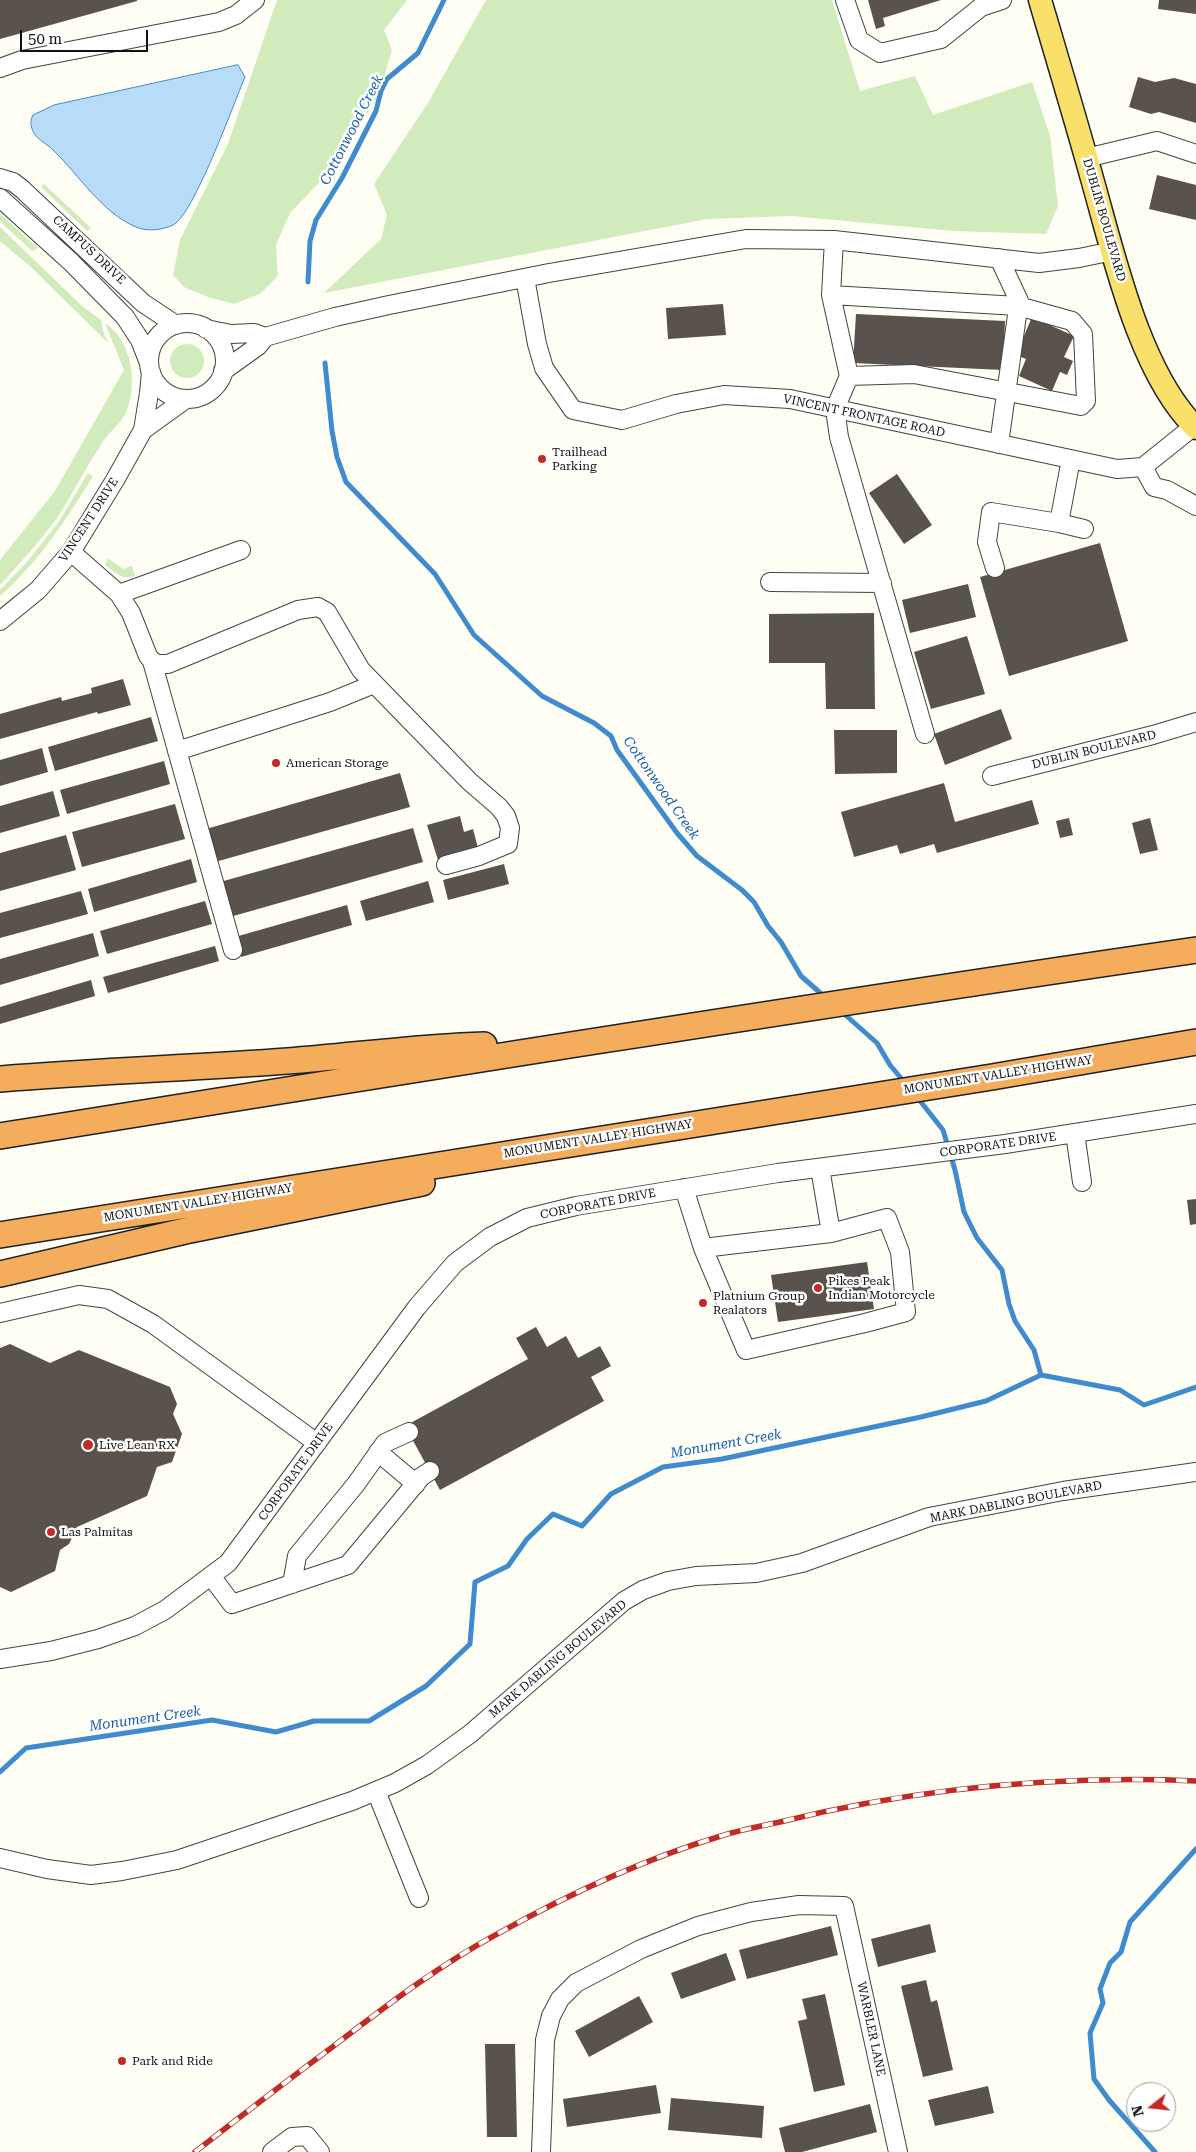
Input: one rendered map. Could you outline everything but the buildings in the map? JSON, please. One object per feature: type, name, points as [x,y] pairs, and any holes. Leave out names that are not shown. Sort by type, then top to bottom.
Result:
[{"type":"highway","points":[[0,1136],[930,988],[1196,950]]},
{"type":"highway","points":[[0,1079],[67,1073],[287,1061],[442,1046],[584,1042]]},
{"type":"highway","name":"MONUMENT VALLEY HIGHWAY","points":[[0,1235],[992,1077],[1196,1042]]},
{"type":"highway","points":[[0,1274],[185,1231],[452,1177],[616,1136]]},
{"type":"main road","name":"DUBLIN BOULEVARD","points":[[1040,0],[1112,251],[1144,346],[1166,390],[1195,427]]},
{"type":"street","points":[[0,68],[22,60],[219,22],[236,15],[255,0]]},
{"type":"street","points":[[845,0],[859,40],[880,53],[941,39],[980,7],[1002,0]]},
{"type":"street","points":[[1086,158],[1157,141],[1196,154]]},
{"type":"street","name":"CAMPUS DRIVE","points":[[0,178],[13,182],[22,189],[143,303],[176,325]]},
{"type":"street","name":"CAMPUS DRIVE","points":[[0,198],[71,262],[125,317],[140,340],[150,368]]},
{"type":"street","points":[[266,337],[254,333],[231,334],[187,323],[176,325],[156,339],[150,355],[150,368],[154,381],[168,394],[186,399],[196,398],[213,388],[223,371],[258,346],[266,337],[336,317],[525,278],[746,239],[834,240],[1040,263],[1112,251]]},
{"type":"street","points":[[834,240],[831,294],[848,376],[835,409],[839,437],[926,734]]},
{"type":"street","points":[[999,258],[1019,300],[999,444]]},
{"type":"street","name":"VINCENT FRONTAGE ROAD","points":[[525,278],[537,344],[544,368],[572,410],[622,420],[676,404],[724,395],[790,399],[1117,469],[1144,467]]},
{"type":"street","points":[[831,294],[1018,306],[1072,321],[1084,334],[1086,401],[1081,406],[914,374],[848,376]]},
{"type":"street","points":[[206,329],[214,335],[223,352],[223,371]]},
{"type":"street","name":"VINCENT DRIVE","points":[[0,621],[38,590],[70,552],[115,480],[143,430],[149,394],[150,368]]},
{"type":"street","name":"VINCENT DRIVE","points":[[143,430],[186,399]]},
{"type":"street","points":[[1195,427],[1144,467],[1154,487],[1167,490],[1196,506]]},
{"type":"street","points":[[1059,523],[1071,459]]},
{"type":"street","points":[[995,568],[987,542],[990,512],[1084,529]]},
{"type":"street","points":[[120,594],[241,550]]},
{"type":"street","points":[[70,552],[120,594],[131,613],[152,661],[233,950]]},
{"type":"street","points":[[770,582],[882,583]]},
{"type":"street","points":[[152,661],[158,664],[168,664],[208,649],[288,613],[318,607],[327,612],[361,670],[469,781],[499,806],[506,816],[510,828],[508,844],[480,856],[446,866]]},
{"type":"street","points":[[177,751],[330,702],[374,684]]},
{"type":"street","name":"DUBLIN BOULEVARD","points":[[992,776],[1153,735],[1196,722]]},
{"type":"street","name":"CORPORATE DRIVE","points":[[0,1659],[51,1651],[98,1639],[135,1626],[165,1610],[228,1563],[417,1307],[455,1263],[490,1237],[527,1218],[568,1208],[684,1188],[1005,1144],[1196,1114]]},
{"type":"street","points":[[1075,1133],[1082,1182]]},
{"type":"street","points":[[820,1168],[831,1233]]},
{"type":"street","points":[[684,1188],[703,1248],[746,1350],[906,1312],[900,1252],[887,1218],[831,1233],[703,1248]]},
{"type":"street","points":[[0,1313],[79,1295],[108,1299],[153,1324],[317,1443]]},
{"type":"street","points":[[292,1584],[297,1556],[356,1484],[384,1443],[409,1432]]},
{"type":"street","points":[[378,1452],[416,1484]]},
{"type":"street","points":[[211,1576],[232,1604],[348,1565],[421,1477],[430,1472]]},
{"type":"street","name":"MARK DABLING BOULEVARD","points":[[0,1858],[47,1869],[91,1875],[122,1871],[177,1860],[352,1801],[427,1765],[470,1734],[624,1601],[643,1590],[668,1581],[696,1576],[756,1573],[802,1563],[902,1526],[947,1513],[1063,1491],[1196,1472]]},
{"type":"street","points":[[376,1791],[419,1898]]},
{"type":"street","name":"WARBLER LANE","points":[[541,2152],[545,2040],[550,2016],[560,1999],[576,1984],[641,1949],[698,1926],[751,1912],[799,1905],[844,1906],[898,2152]]},
{"type":"street","points":[[272,2152],[292,2137],[307,2136],[320,2152]]},
{"type":"green space","points":[[277,0],[407,0],[384,30],[392,50],[379,94],[338,163],[290,213],[276,245],[278,276],[260,294],[234,304],[208,297],[184,287],[173,275],[180,240],[228,144]]},
{"type":"green space","points":[[486,0],[832,0],[860,91],[915,76],[933,115],[1032,82],[1050,136],[1058,206],[1046,234],[953,231],[792,216],[707,219],[324,293],[381,239],[387,215],[374,184],[428,103]]},
{"type":"green space","points":[[44,184],[91,228],[87,231],[41,187]]},
{"type":"green space","points":[[0,214],[38,248],[32,251],[0,221]]},
{"type":"green space","points":[[0,227],[82,306],[101,320],[108,343],[33,269],[0,241]]},
{"type":"green space","points":[[105,323],[114,330],[121,340],[130,362],[132,387],[127,410],[102,443],[59,515],[0,585],[0,560],[55,491],[124,370]]},
{"type":"green space","points":[[187,344],[194,345],[199,349],[203,354],[203,368],[199,373],[194,377],[187,378],[180,377],[175,373],[171,368],[170,361],[171,354],[175,349],[180,345]]},
{"type":"green space","points":[[88,473],[93,476],[51,540],[27,569],[0,596],[0,590],[26,563],[58,523]]},
{"type":"green space","points":[[108,558],[123,569],[132,566],[135,576],[122,577],[115,573],[105,565]]},
{"type":"water","points":[[238,65],[245,77],[202,181],[181,217],[173,225],[165,228],[155,230],[140,229],[112,212],[101,203],[53,150],[38,138],[32,128],[31,121],[33,115],[54,105]]},
{"type":"waterway","name":"Cottonwood Creek","points":[[308,282],[310,241],[316,220],[342,178],[376,111],[381,91],[387,79],[418,53],[444,0]]},
{"type":"waterway","name":"Cottonwood Creek","points":[[325,363],[332,431],[337,457],[346,482],[435,574],[474,635],[542,696],[594,723],[611,736],[617,750],[677,833],[697,856],[742,890],[754,902],[801,976],[826,998]]},
{"type":"waterway","name":"Cottonwood Creek","points":[[842,1012],[877,1043],[890,1065],[905,1083]]},
{"type":"waterway","name":"Cottonwood Creek","points":[[917,1097],[943,1130],[955,1170],[964,1212],[977,1238],[1002,1270],[1009,1304],[1015,1321],[1034,1350],[1041,1375]]},
{"type":"waterway","name":"Monument Creek","points":[[0,1772],[26,1748],[212,1720],[276,1732],[314,1721],[369,1721],[426,1686],[470,1644],[475,1582],[508,1566],[527,1539],[553,1514],[582,1526],[611,1494],[663,1467],[722,1459],[921,1417],[986,1401],[1041,1375],[1120,1390],[1144,1405],[1196,1387]]},
{"type":"waterway","points":[[1155,2152],[1109,2100],[1094,2079],[1090,2033],[1103,2003],[1100,1989],[1110,1963],[1121,1952],[1130,1922],[1196,1849]]},
{"type":"railway","points":[[195,2152],[374,2015],[456,1958],[552,1905],[607,1878],[664,1855],[750,1828],[883,1800],[987,1786],[1039,1782],[1091,1780],[1196,1781]]},
{"type":"place","name":"Trailhead Parking","points":[[542,459]]},
{"type":"place","name":"American Storage","points":[[276,763]]},
{"type":"place","name":"Pikes Peak Indian Motorcycle","points":[[818,1288]]},
{"type":"place","name":"Platnium Group Realators","points":[[703,1303]]},
{"type":"place","name":"Live Lean RX","points":[[88,1445]]},
{"type":"place","name":"Las Palmitas","points":[[51,1532]]},
{"type":"place","name":"Park and Ride","points":[[122,2061]]}]
